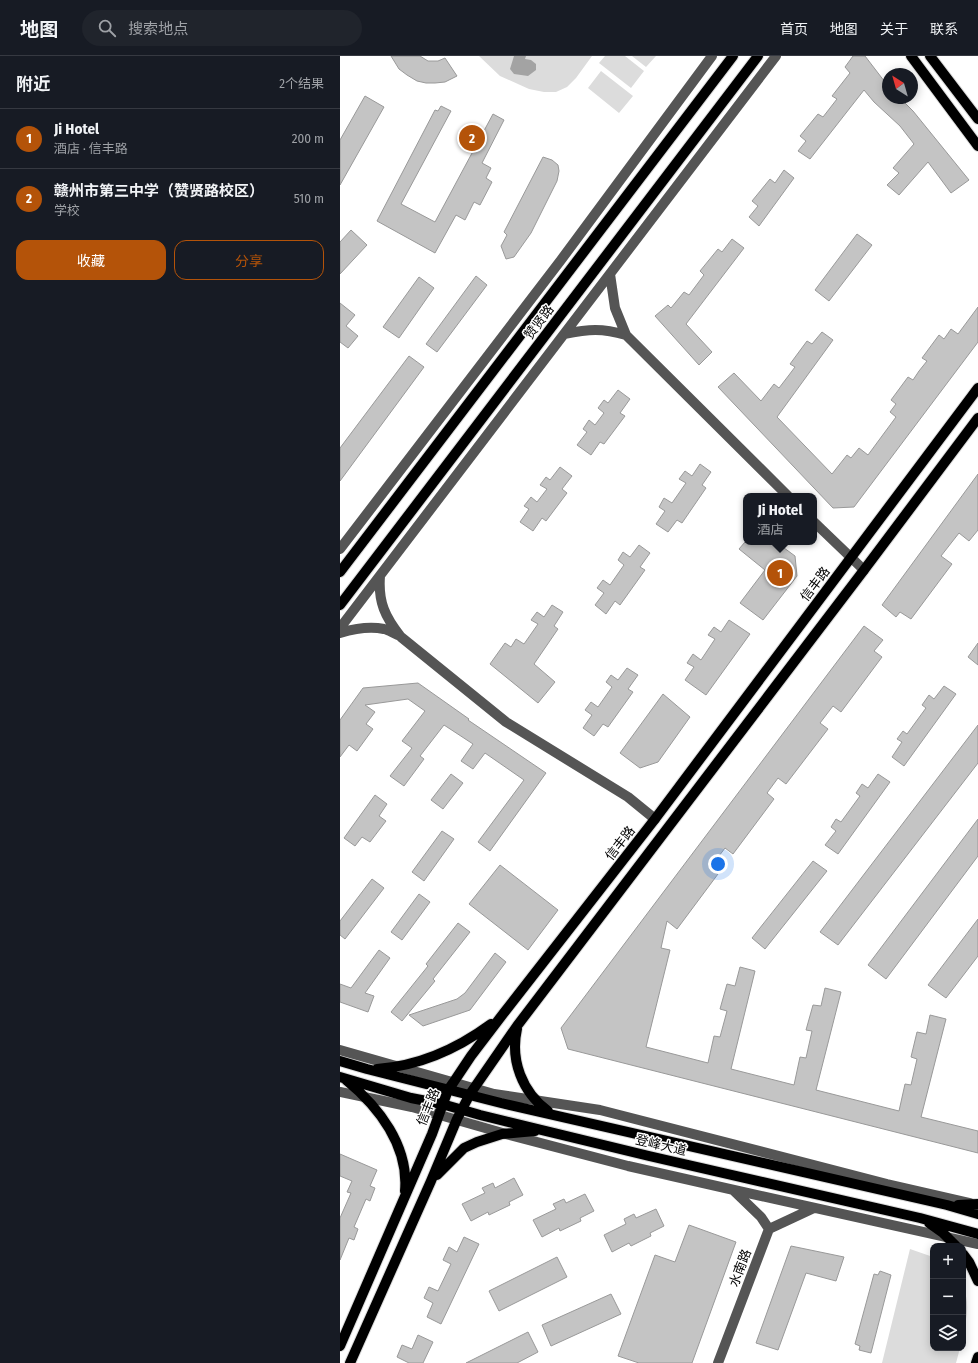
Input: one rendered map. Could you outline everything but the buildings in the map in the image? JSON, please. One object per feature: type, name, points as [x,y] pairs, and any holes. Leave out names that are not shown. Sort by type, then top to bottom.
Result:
[{"type":"main road","name":"赞贤路","points":[[340,572],[733,56]]},
{"type":"main road","name":"赞贤路","points":[[340,605],[758,56]]},
{"type":"main road","points":[[911,56],[978,146]]},
{"type":"main road","points":[[930,56],[978,119]]},
{"type":"main road","name":"信丰路","points":[[340,1346],[432,1134],[440,1109],[451,1086],[471,1056],[655,819],[978,388]]},
{"type":"main road","points":[[350,1363],[457,1119],[473,1091],[517,1026],[978,418]]},
{"type":"main road","points":[[367,1069],[395,1066],[425,1059],[453,1048],[479,1033],[503,1014]]},
{"type":"main road","points":[[517,1026],[514,1046],[517,1066],[525,1085],[536,1100],[552,1113]]},
{"type":"main road","points":[[340,1061],[428,1084],[451,1086]]},
{"type":"main road","points":[[342,1077],[366,1097],[383,1118],[397,1146],[404,1171],[404,1197]]},
{"type":"main road","name":"登峰大道","points":[[342,1077],[440,1109],[462,1110],[649,1156],[920,1218],[978,1234]]},
{"type":"main road","name":"登峰大道","points":[[473,1091],[501,1102],[947,1205],[977,1207]]},
{"type":"main road","points":[[431,1181],[464,1148],[489,1137],[544,1130]]},
{"type":"main road","points":[[920,1218],[932,1224],[953,1243]]},
{"type":"main road","points":[[966,1258],[978,1281]]},
{"type":"main road","points":[[976,1363],[978,1357]]},
{"type":"street","points":[[340,549],[561,260],[712,56]]},
{"type":"street","points":[[340,628],[776,56]]},
{"type":"street","points":[[610,274],[616,308],[626,335],[785,493]]},
{"type":"street","points":[[564,334],[600,329],[610,330],[626,335]]},
{"type":"street","points":[[817,525],[864,570]]},
{"type":"street","points":[[380,576],[379,586],[382,605],[388,620],[401,637],[506,722],[628,797],[655,819]]},
{"type":"street","points":[[340,634],[353,630],[372,628],[384,629],[401,637]]},
{"type":"street","points":[[340,1050],[395,1066],[451,1086],[473,1091],[600,1110],[977,1207]]},
{"type":"street","points":[[340,1092],[412,1107],[440,1109],[457,1119],[506,1134],[628,1166],[978,1244]]},
{"type":"street","points":[[734,1190],[761,1217],[769,1229],[814,1208]]},
{"type":"street","name":"水南路","points":[[718,1363],[769,1229]]},
{"type":"shaded area","points":[[479,56],[592,56],[576,78],[567,87],[556,92],[544,92],[529,89],[500,76]]},
{"type":"shaded area","points":[[514,56],[526,56],[525,59],[531,60],[536,64],[536,70],[528,76],[514,74],[510,69]]},
{"type":"shaded area","points":[[605,56],[625,56],[644,71],[631,88],[599,63]]},
{"type":"shaded area","points":[[632,56],[656,56],[646,67]]},
{"type":"shaded area","points":[[601,71],[633,96],[619,113],[588,88]]},
{"type":"shaded area","points":[[910,1249],[930,1256],[930,1351],[959,1351],[956,1363],[882,1363]]},
{"type":"shaded area","points":[[966,1296],[967,1299],[966,1320]]},
{"type":"place","name":"赣州市第三中学（赞贤路校区）","points":[[472,138]]},
{"type":"place","name":"Ji Hotel","points":[[780,573]]}]
